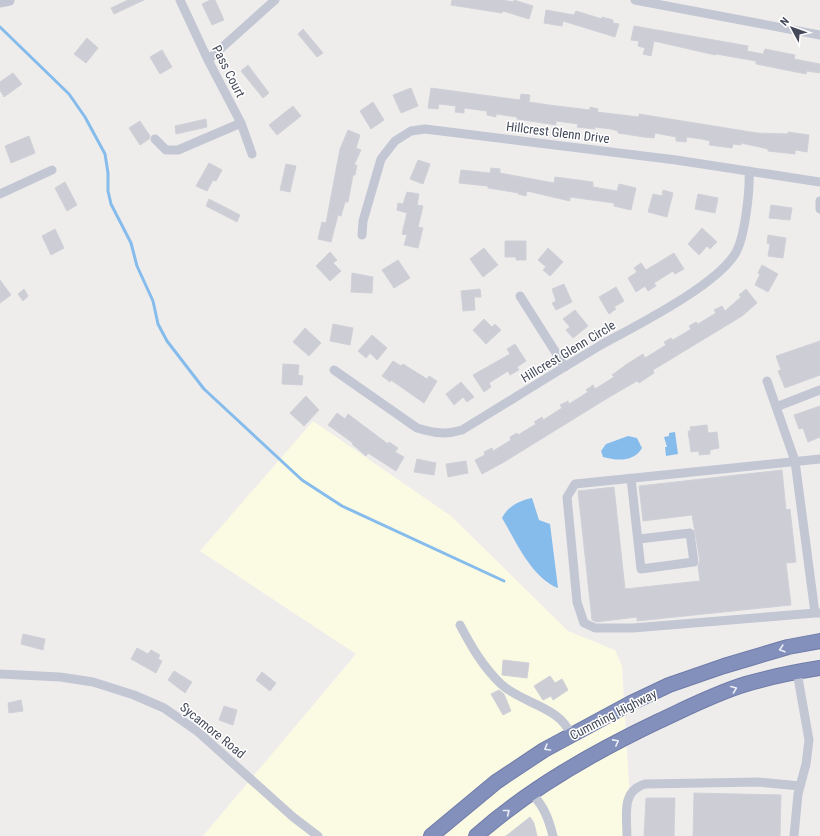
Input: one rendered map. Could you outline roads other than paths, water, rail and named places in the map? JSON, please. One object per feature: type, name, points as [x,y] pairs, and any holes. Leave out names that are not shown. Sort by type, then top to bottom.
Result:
[{"type":"highway","name":"Cumming Highway","points":[[431,836],[496,782],[544,750],[571,735],[669,686],[724,666],[788,648],[820,641]]},
{"type":"highway","name":"Cumming Highway","points":[[476,836],[568,769],[617,742],[697,703],[744,685],[820,668]]},
{"type":"street","name":"Pass Court","points":[[180,0],[208,60],[241,123],[252,154]]},
{"type":"street","points":[[208,60],[274,0]]},
{"type":"street","points":[[635,0],[820,35]]},
{"type":"street","points":[[0,3],[10,1]]},
{"type":"street","points":[[155,139],[166,150],[178,150],[241,123]]},
{"type":"street","name":"Hillcrest Glenn Drive","points":[[362,235],[363,221],[381,159],[395,140],[411,131],[425,129],[676,160],[820,182]]},
{"type":"street","points":[[0,194],[52,170]]},
{"type":"street","name":"Hillcrest Glenn Circle","points":[[334,370],[417,428],[432,433],[448,434],[462,430],[715,277],[735,255],[741,242],[750,182],[750,171]]},
{"type":"street","points":[[820,201],[820,210]]},
{"type":"street","points":[[520,296],[565,367]]},
{"type":"street","points":[[767,381],[795,461],[817,613],[633,628],[595,628],[584,623],[576,602],[567,497],[575,484],[795,461],[820,459]]},
{"type":"street","points":[[776,407],[820,390]]},
{"type":"street","points":[[631,478],[639,539],[641,569],[694,562],[690,533],[639,539]]},
{"type":"street","points":[[460,625],[473,650],[501,685],[560,717],[567,726],[571,735]]},
{"type":"street","name":"Sycamore Road","points":[[1,672],[60,677],[93,682],[134,695],[164,708],[197,731],[293,817],[318,836]]},
{"type":"street","points":[[794,836],[800,786],[806,764],[809,740],[797,672]]},
{"type":"street","points":[[627,836],[628,797],[633,790],[641,785],[658,782],[758,782],[800,786]]},
{"type":"street","points":[[532,794],[548,815],[553,836]]},
{"type":"water","points":[[675,432],[678,454],[666,456],[665,447],[667,447],[664,437],[669,436],[669,433]]},
{"type":"water","points":[[628,436],[637,438],[642,448],[639,453],[630,458],[619,460],[603,457],[601,451],[606,444]]},
{"type":"water","points":[[532,498],[539,520],[550,524],[558,588],[548,583],[532,567],[525,558],[502,518],[507,510],[514,505]]},
{"type":"waterway","points":[[0,27],[69,94],[85,117],[105,154],[108,173],[108,191],[111,204],[131,243],[137,266],[153,301],[158,324],[167,341],[204,389],[302,480],[342,506],[504,581]]}]
